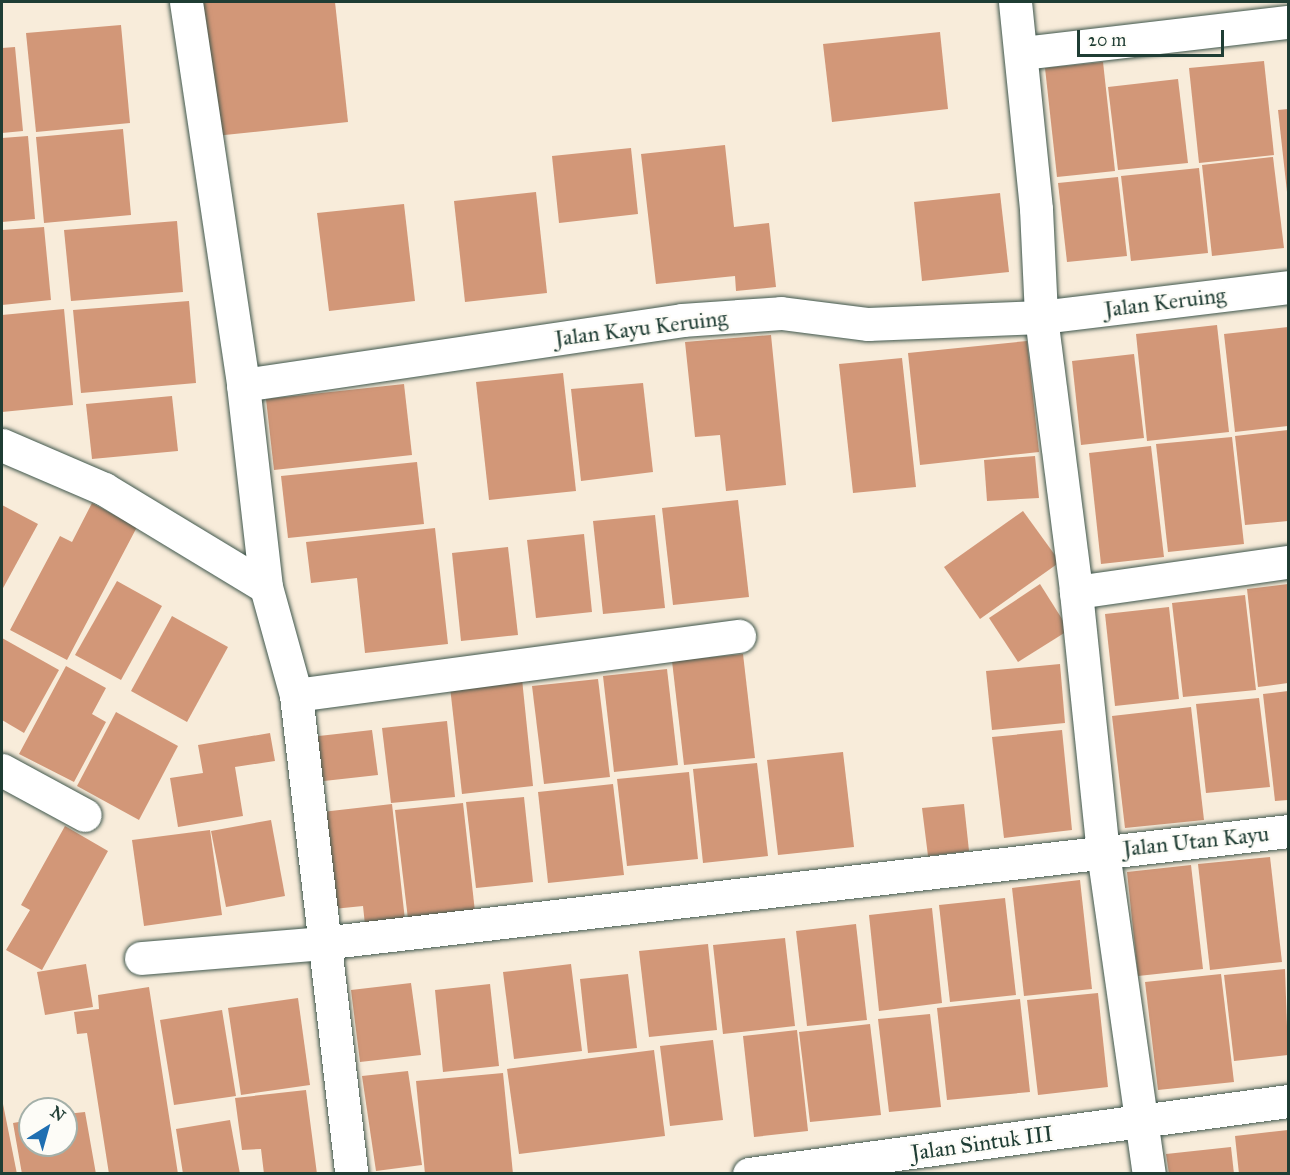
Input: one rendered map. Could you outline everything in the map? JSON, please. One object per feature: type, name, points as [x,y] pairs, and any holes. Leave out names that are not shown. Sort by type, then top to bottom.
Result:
[{"type":"street","points":[[186,2],[243,385],[266,587],[296,695],[322,943],[351,1173]]},
{"type":"street","points":[[1015,2],[1023,53],[1041,317],[1076,592],[1103,852],[1144,1121],[1149,1173]]},
{"type":"street","points":[[1023,53],[1288,22]]},
{"type":"street","name":"Jalan Keruing","points":[[1041,317],[1288,287]]},
{"type":"street","name":"Jalan Kayu Keruing","points":[[243,385],[682,320],[781,314],[868,324],[1041,317]]},
{"type":"street","points":[[2,445],[104,489],[266,587]]},
{"type":"street","points":[[1076,592],[1288,562]]},
{"type":"street","points":[[296,695],[739,636]]},
{"type":"street","points":[[2,770],[85,815]]},
{"type":"street","name":"Jalan Utan Kayu","points":[[141,958],[322,943],[1288,831]]},
{"type":"street","name":"Jalan Sintuk III","points":[[749,1173],[1288,1101]]},
{"type":"building","points":[[200,2],[335,2],[348,122],[215,136]]},
{"type":"building","points":[[121,25],[130,123],[36,132],[26,33]]},
{"type":"building","points":[[940,32],[948,109],[832,122],[823,44]]},
{"type":"building","points":[[15,47],[23,131],[2,133],[2,48]]},
{"type":"building","points":[[1264,61],[1274,155],[1199,163],[1189,68]]},
{"type":"building","points":[[1103,62],[1115,171],[1057,177],[1045,68]]},
{"type":"building","points":[[1178,79],[1188,163],[1118,170],[1108,87]]},
{"type":"building","points":[[1288,109],[1288,192],[1287,192],[1278,110]]},
{"type":"building","points":[[123,129],[131,215],[44,223],[36,137]]},
{"type":"building","points":[[28,136],[35,219],[2,222],[2,138]]},
{"type":"building","points":[[725,145],[734,227],[769,223],[776,287],[736,291],[735,276],[656,284],[641,154]]},
{"type":"building","points":[[631,148],[638,214],[559,223],[552,156]]},
{"type":"building","points":[[1273,157],[1284,248],[1212,256],[1202,165]]},
{"type":"building","points":[[1199,168],[1208,253],[1131,261],[1121,176]]},
{"type":"building","points":[[1118,177],[1127,256],[1067,262],[1058,183]]},
{"type":"building","points":[[536,192],[547,293],[465,302],[454,201]]},
{"type":"building","points":[[1000,193],[1009,272],[922,281],[914,202]]},
{"type":"building","points":[[404,204],[415,301],[329,311],[317,213]]},
{"type":"building","points":[[177,221],[183,292],[71,301],[64,230]]},
{"type":"building","points":[[44,227],[51,300],[2,305],[2,230]]},
{"type":"building","points":[[189,301],[196,383],[81,393],[73,310]]},
{"type":"building","points":[[64,309],[73,405],[2,412],[2,315]]},
{"type":"building","points":[[1217,325],[1229,432],[1147,441],[1136,334]]},
{"type":"building","points":[[1288,327],[1288,426],[1235,432],[1224,334]]},
{"type":"building","points":[[771,335],[786,485],[726,491],[720,435],[695,437],[685,342]]},
{"type":"building","points":[[1027,341],[1039,452],[920,465],[908,353]]},
{"type":"building","points":[[1134,354],[1144,438],[1081,445],[1072,361]]},
{"type":"building","points":[[902,358],[916,487],[853,493],[839,364]]},
{"type":"building","points":[[563,373],[576,491],[489,500],[476,382]]},
{"type":"building","points":[[643,383],[653,472],[581,481],[571,389]]},
{"type":"building","points":[[404,384],[412,455],[274,470],[266,399]]},
{"type":"building","points":[[172,396],[178,451],[92,459],[86,404]]},
{"type":"building","points":[[1288,430],[1288,521],[1245,525],[1235,436]]},
{"type":"building","points":[[1232,437],[1244,544],[1168,552],[1156,444]]},
{"type":"building","points":[[1151,446],[1164,557],[1101,564],[1089,453]]},
{"type":"building","points":[[1035,456],[1039,498],[987,501],[984,460]]},
{"type":"building","points":[[417,462],[424,524],[288,538],[281,476]]},
{"type":"building","points":[[738,500],[749,597],[673,605],[662,508]]},
{"type":"building","points":[[92,503],[137,527],[67,660],[10,630],[60,536],[72,542]]},
{"type":"building","points":[[2,505],[38,524],[2,590]]},
{"type":"building","points":[[1023,511],[1060,562],[980,619],[944,567]]},
{"type":"building","points":[[655,515],[665,608],[603,614],[593,521]]},
{"type":"building","points":[[435,528],[448,644],[365,653],[357,578],[311,583],[306,542]]},
{"type":"building","points":[[584,534],[592,612],[536,618],[527,540]]},
{"type":"building","points":[[508,547],[518,635],[461,641],[452,553]]},
{"type":"building","points":[[117,581],[162,606],[121,680],[75,655]]},
{"type":"building","points":[[1040,584],[1069,630],[1018,662],[989,618]]},
{"type":"building","points":[[1288,584],[1288,683],[1258,687],[1247,589]]},
{"type":"building","points":[[1245,595],[1256,690],[1183,697],[1172,603]]},
{"type":"building","points":[[1169,607],[1179,699],[1115,706],[1105,614]]},
{"type":"building","points":[[172,616],[228,647],[187,722],[131,691]]},
{"type":"building","points":[[2,638],[59,670],[24,733],[2,720]]},
{"type":"building","points":[[743,654],[755,758],[684,765],[672,661]]},
{"type":"building","points":[[1060,664],[1065,723],[992,730],[986,671]]},
{"type":"building","points":[[66,666],[106,688],[92,714],[106,722],[74,782],[19,754]]},
{"type":"building","points":[[667,669],[678,765],[614,772],[603,676]]},
{"type":"building","points":[[522,679],[533,786],[462,794],[450,687]]},
{"type":"building","points":[[598,679],[610,777],[544,784],[532,686]]},
{"type":"building","points":[[1288,691],[1288,800],[1275,801],[1263,694]]},
{"type":"building","points":[[1259,698],[1270,787],[1206,793],[1196,704]]},
{"type":"building","points":[[1191,707],[1204,820],[1125,828],[1112,716]]},
{"type":"building","points":[[116,712],[178,746],[139,820],[77,786]]},
{"type":"building","points":[[447,721],[455,797],[391,803],[382,728]]},
{"type":"building","points":[[372,730],[378,775],[315,782],[310,737]]},
{"type":"building","points":[[1062,730],[1072,830],[1004,838],[992,737]]},
{"type":"building","points":[[270,733],[275,761],[235,767],[243,816],[178,827],[170,778],[203,773],[198,745]]},
{"type":"building","points":[[843,752],[854,847],[778,855],[767,760]]},
{"type":"building","points":[[757,763],[768,856],[703,863],[693,769]]},
{"type":"building","points":[[689,772],[698,859],[627,866],[617,779]]},
{"type":"building","points":[[613,784],[624,875],[548,883],[538,792]]},
{"type":"building","points":[[524,797],[533,882],[476,888],[466,802]]},
{"type":"building","points":[[463,803],[475,912],[408,919],[395,810]]},
{"type":"building","points":[[392,804],[405,920],[365,925],[363,906],[333,909],[322,812]]},
{"type":"building","points":[[964,804],[969,851],[928,856],[922,808]]},
{"type":"building","points":[[271,820],[285,896],[226,907],[211,831]]},
{"type":"building","points":[[65,826],[108,851],[42,970],[6,950],[30,910],[21,905]]},
{"type":"building","points":[[210,830],[222,915],[144,926],[132,840]]},
{"type":"building","points":[[1270,857],[1282,962],[1210,970],[1198,864]]},
{"type":"building","points":[[1191,865],[1203,969],[1138,976],[1127,872]]},
{"type":"building","points":[[1080,880],[1092,989],[1024,996],[1012,888]]},
{"type":"building","points":[[1005,898],[1016,995],[950,1002],[939,905]]},
{"type":"building","points":[[932,908],[942,1003],[879,1011],[869,915]]},
{"type":"building","points":[[856,924],[867,1020],[807,1026],[796,931]]},
{"type":"building","points":[[785,938],[795,1026],[723,1034],[713,945]]},
{"type":"building","points":[[708,944],[717,1030],[649,1037],[639,951]]},
{"type":"building","points":[[86,964],[93,1007],[45,1015],[37,972]]},
{"type":"building","points":[[571,964],[582,1051],[514,1059],[503,972]]},
{"type":"building","points":[[1285,969],[1288,1055],[1234,1061],[1224,975]]},
{"type":"building","points":[[628,974],[637,1048],[588,1053],[580,979]]},
{"type":"building","points":[[1221,974],[1234,1082],[1158,1090],[1145,982]]},
{"type":"building","points":[[411,983],[421,1055],[360,1062],[351,990]]},
{"type":"building","points":[[490,984],[499,1066],[443,1072],[435,990]]},
{"type":"building","points":[[149,987],[178,1174],[109,1174],[87,1033],[77,1034],[74,1012],[99,1009],[98,995]]},
{"type":"building","points":[[1098,993],[1108,1087],[1038,1095],[1027,1000]]},
{"type":"building","points":[[298,998],[310,1085],[241,1095],[228,1008]]},
{"type":"building","points":[[1020,999],[1030,1092],[947,1100],[937,1008]]},
{"type":"building","points":[[222,1010],[236,1096],[174,1105],[160,1020]]},
{"type":"building","points":[[930,1014],[941,1107],[889,1112],[878,1019]]},
{"type":"building","points":[[870,1024],[881,1115],[810,1122],[799,1032]]},
{"type":"building","points":[[797,1030],[808,1131],[754,1137],[743,1036]]},
{"type":"building","points":[[713,1040],[723,1120],[670,1126],[660,1046]]},
{"type":"building","points":[[654,1050],[665,1136],[519,1154],[507,1069]]},
{"type":"building","points":[[408,1071],[422,1165],[376,1171],[362,1076]]},
{"type":"building","points":[[503,1073],[513,1174],[425,1174],[416,1081]]},
{"type":"building","points":[[306,1090],[317,1174],[264,1174],[261,1149],[242,1150],[235,1098]]},
{"type":"building","points":[[3,1104],[17,1174],[2,1174]]},
{"type":"building","points":[[85,1112],[96,1174],[22,1174],[19,1157],[78,1157],[78,1113]]},
{"type":"building","points":[[230,1120],[240,1174],[183,1174],[176,1129]]},
{"type":"building","points":[[18,1122],[18,1151],[13,1123]]},
{"type":"building","points":[[1288,1130],[1288,1174],[1239,1174],[1235,1136]]},
{"type":"building","points":[[1231,1147],[1234,1174],[1169,1174],[1166,1154]]}]
